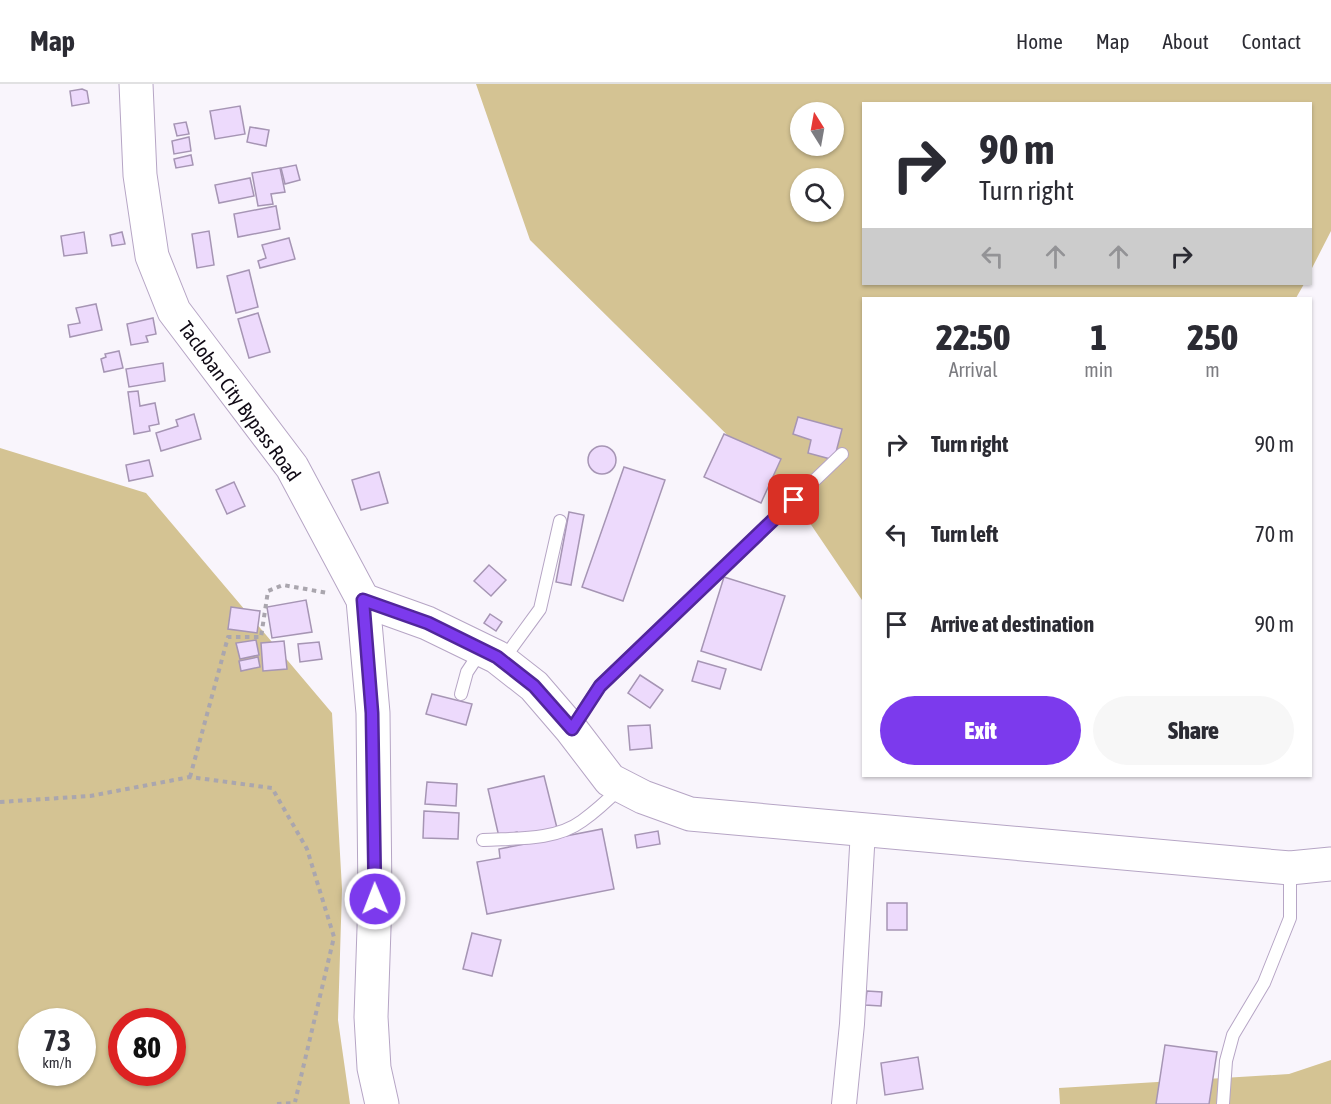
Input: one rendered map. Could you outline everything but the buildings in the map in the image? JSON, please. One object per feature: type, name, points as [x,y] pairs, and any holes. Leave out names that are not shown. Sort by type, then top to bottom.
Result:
[{"type":"main road","name":"Tacloban City Bypass Road","points":[[135,84],[140,175],[152,256],[174,311],[292,467],[363,600],[372,713],[375,899],[371,1017],[374,1068],[382,1104]]},
{"type":"main road","points":[[363,600],[428,623],[492,656],[534,686],[572,729],[610,780],[690,814],[1290,868],[1331,864]]},
{"type":"street","points":[[844,1104],[852,1024],[863,830]]},
{"type":"lane","points":[[572,729],[600,686],[842,454]]},
{"type":"lane","points":[[461,694],[467,672],[492,656],[540,609],[560,521]]},
{"type":"lane","points":[[483,840],[534,837],[560,832],[581,822],[622,787]]},
{"type":"lane","points":[[1223,1104],[1226,1061],[1233,1035],[1264,983],[1290,918],[1290,868]]},
{"type":"path","points":[[190,777],[228,637],[261,638],[268,591],[283,585],[363,600]]},
{"type":"path","points":[[0,802],[90,796],[190,777],[272,788],[307,849],[334,937],[295,1103],[277,1104]]},
{"type":"shaded area","points":[[476,84],[1331,84],[1331,231],[1312,268],[1312,102],[862,102],[862,285],[1303,285],[1297,297],[862,297],[862,600],[797,504],[530,240]]},
{"type":"shaded area","points":[[0,448],[146,493],[332,713],[342,889],[338,1020],[350,1104],[0,1104]]},
{"type":"shaded area","points":[[1331,1060],[1331,1104],[1060,1104],[1059,1088],[1289,1074]]},
{"type":"route","points":[[375,899],[372,713],[363,600],[428,623],[497,657],[534,686],[572,729],[600,686],[794,500]]}]
